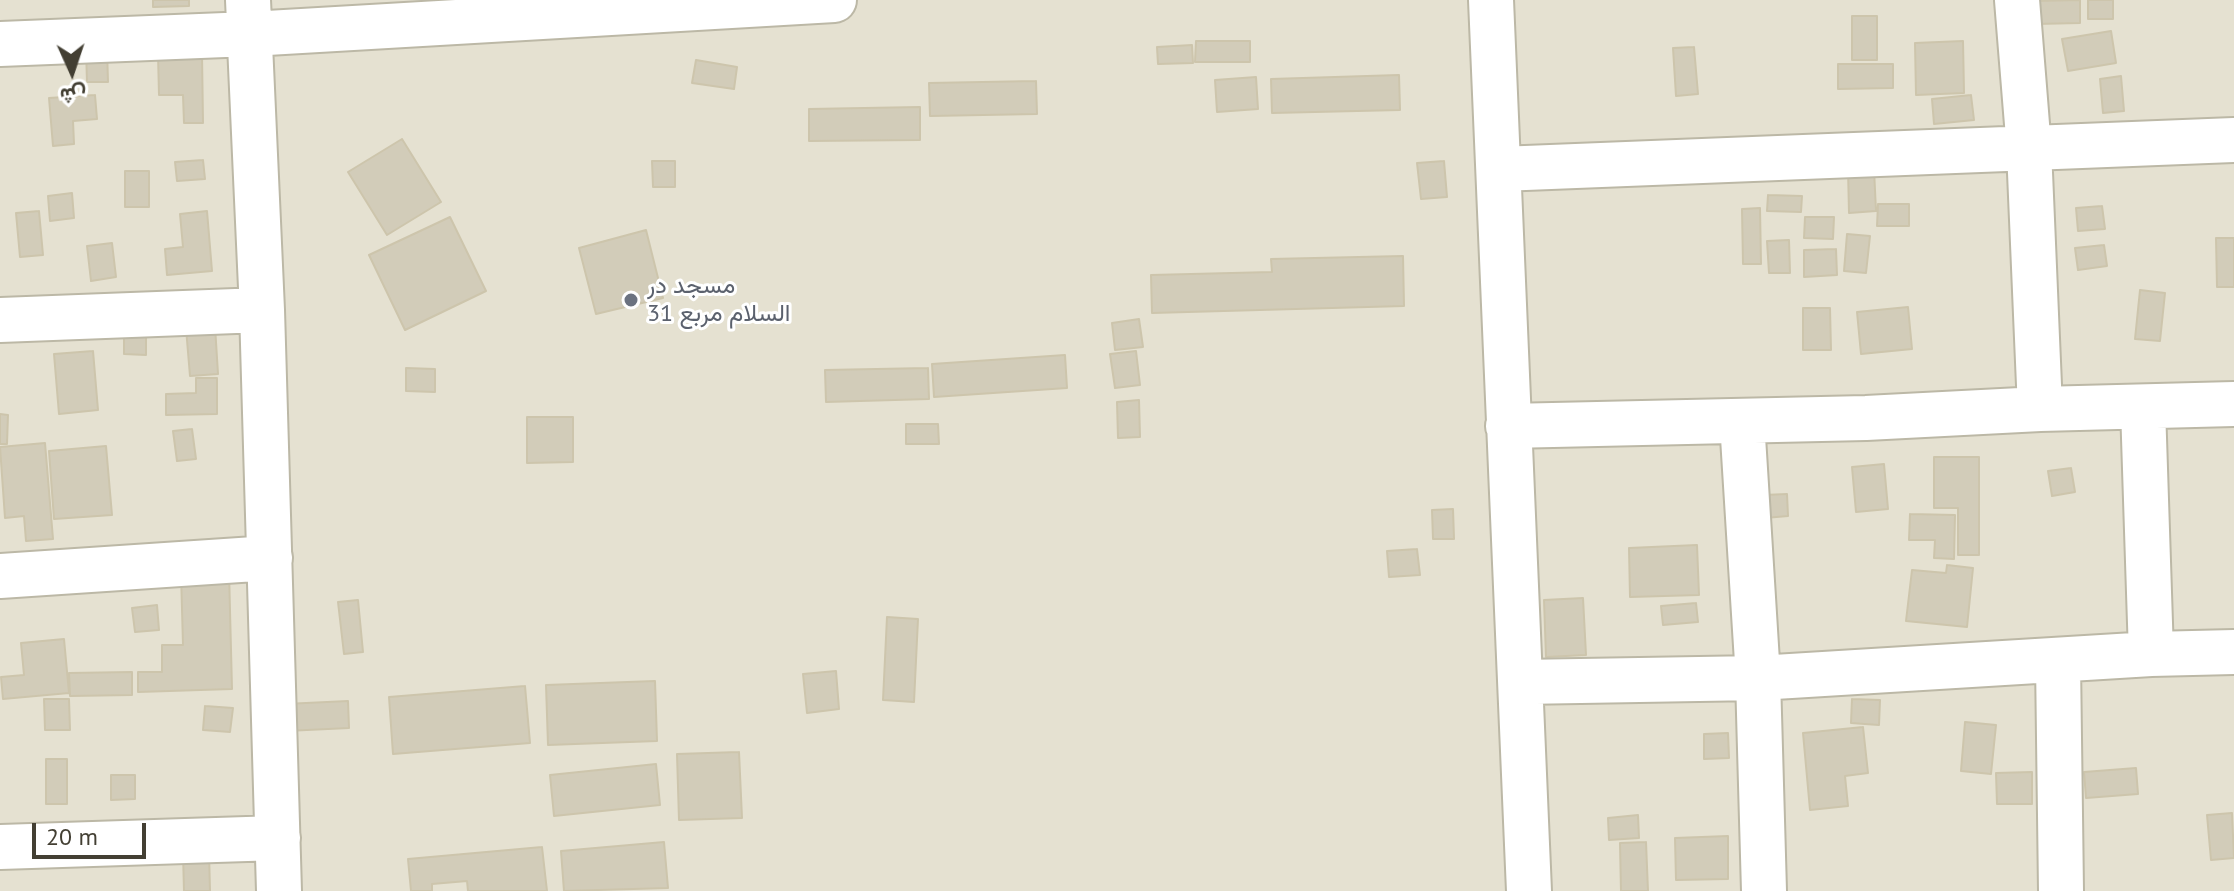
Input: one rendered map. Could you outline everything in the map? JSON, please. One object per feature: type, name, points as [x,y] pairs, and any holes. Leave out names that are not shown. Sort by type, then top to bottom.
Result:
[{"type":"street","points":[[0,44],[249,17],[834,0]]},
{"type":"street","points":[[1491,0],[1529,891]]},
{"type":"street","points":[[2017,0],[2029,149],[2040,409]]},
{"type":"street","points":[[249,17],[262,310],[279,891]]},
{"type":"street","points":[[1500,169],[2234,140]]},
{"type":"street","points":[[0,320],[262,310]]},
{"type":"street","points":[[1508,426],[1866,418],[2234,404]]},
{"type":"street","points":[[2143,407],[2151,654]]},
{"type":"street","points":[[1742,421],[1758,678],[1764,891]]},
{"type":"street","points":[[0,576],[270,558]]},
{"type":"street","points":[[1521,682],[1758,678],[2151,654],[2234,652]]},
{"type":"street","points":[[2058,661],[2061,891]]},
{"type":"street","points":[[0,847],[278,838]]},
{"type":"shaded area","points":[[0,0],[2234,0],[2234,891],[0,891]]},
{"type":"building","points":[[153,0],[189,0],[189,6],[153,7]]},
{"type":"building","points":[[2080,0],[2080,23],[2035,24],[2035,1]]},
{"type":"building","points":[[2088,0],[2113,0],[2113,19],[2088,19]]},
{"type":"building","points":[[1852,16],[1877,16],[1877,60],[1852,60]]},
{"type":"building","points":[[2111,31],[2116,63],[2068,71],[2062,39]]},
{"type":"building","points":[[1196,41],[1250,41],[1250,62],[1195,62]]},
{"type":"building","points":[[1963,41],[1964,93],[1916,95],[1915,43]]},
{"type":"building","points":[[1192,45],[1193,63],[1158,64],[1157,47]]},
{"type":"building","points":[[1694,47],[1698,94],[1676,96],[1673,48]]},
{"type":"building","points":[[86,49],[107,49],[108,82],[87,82]]},
{"type":"building","points":[[158,54],[202,54],[203,123],[184,123],[183,95],[159,95]]},
{"type":"building","points":[[696,60],[737,67],[734,89],[692,83]]},
{"type":"building","points":[[1838,64],[1893,64],[1893,88],[1838,89]]},
{"type":"building","points":[[1399,75],[1400,110],[1272,113],[1271,79]]},
{"type":"building","points":[[2121,76],[2124,111],[2103,113],[2100,79]]},
{"type":"building","points":[[1256,77],[1258,109],[1217,112],[1215,80]]},
{"type":"building","points":[[1036,81],[1037,114],[930,116],[929,83]]},
{"type":"building","points":[[95,95],[97,119],[73,121],[74,144],[53,146],[49,98]]},
{"type":"building","points":[[1971,95],[1974,120],[1934,124],[1932,99]]},
{"type":"building","points":[[920,107],[920,140],[809,141],[809,109]]},
{"type":"building","points":[[402,139],[441,202],[387,235],[348,172]]},
{"type":"building","points":[[203,160],[205,179],[177,181],[175,162]]},
{"type":"building","points":[[652,161],[675,161],[675,187],[653,187]]},
{"type":"building","points":[[1444,161],[1447,197],[1421,199],[1417,163]]},
{"type":"building","points":[[1848,169],[1874,169],[1876,211],[1849,213]]},
{"type":"building","points":[[125,171],[149,171],[149,207],[125,207]]},
{"type":"building","points":[[72,193],[74,218],[50,221],[48,196]]},
{"type":"building","points":[[1768,195],[1802,196],[1801,212],[1767,211]]},
{"type":"building","points":[[1878,204],[1909,204],[1909,226],[1877,226]]},
{"type":"building","points":[[2102,206],[2105,229],[2078,231],[2076,208]]},
{"type":"building","points":[[1760,208],[1761,264],[1743,264],[1742,209]]},
{"type":"building","points":[[39,211],[43,255],[20,257],[16,213]]},
{"type":"building","points":[[207,211],[212,271],[167,275],[165,249],[183,247],[180,214]]},
{"type":"building","points":[[450,217],[486,291],[405,330],[369,255]]},
{"type":"building","points":[[1805,217],[1834,217],[1833,239],[1804,238]]},
{"type":"building","points":[[646,230],[663,298],[596,314],[579,248]]},
{"type":"building","points":[[1847,234],[1870,236],[1866,273],[1844,271]]},
{"type":"building","points":[[2216,238],[2234,238],[2234,287],[2217,287]]},
{"type":"building","points":[[1789,240],[1790,273],[1769,273],[1767,241]]},
{"type":"building","points":[[112,243],[116,277],[91,281],[87,246]]},
{"type":"building","points":[[2104,245],[2107,266],[2078,270],[2075,248]]},
{"type":"building","points":[[1836,249],[1837,275],[1804,277],[1804,250]]},
{"type":"building","points":[[1403,256],[1404,306],[1152,313],[1151,275],[1272,272],[1271,259]]},
{"type":"building","points":[[2140,290],[2165,293],[2160,341],[2135,339]]},
{"type":"building","points":[[1908,307],[1912,349],[1861,354],[1857,312]]},
{"type":"building","points":[[1803,308],[1830,308],[1831,350],[1803,350]]},
{"type":"building","points":[[1139,319],[1143,347],[1115,350],[1112,323]]},
{"type":"building","points":[[215,326],[218,374],[190,376],[186,328]]},
{"type":"building","points":[[124,333],[146,333],[146,355],[124,354]]},
{"type":"building","points":[[93,351],[98,410],[59,414],[54,354]]},
{"type":"building","points":[[1136,351],[1140,385],[1115,388],[1110,354]]},
{"type":"building","points":[[1065,355],[1067,388],[934,397],[932,364]]},
{"type":"building","points":[[406,368],[435,369],[435,392],[406,391]]},
{"type":"building","points":[[928,368],[929,399],[826,402],[825,370]]},
{"type":"building","points":[[196,378],[217,378],[217,414],[166,415],[166,394],[196,393]]},
{"type":"building","points":[[1139,400],[1140,437],[1118,438],[1117,402]]},
{"type":"building","points":[[0,414],[8,415],[7,444],[0,444]]},
{"type":"building","points":[[527,417],[573,417],[573,462],[527,463]]},
{"type":"building","points":[[906,424],[938,424],[939,444],[906,444]]},
{"type":"building","points":[[192,429],[196,459],[177,461],[173,431]]},
{"type":"building","points":[[45,443],[53,539],[26,541],[24,516],[5,518],[0,447]]},
{"type":"building","points":[[106,446],[112,515],[54,519],[49,451]]},
{"type":"building","points":[[1934,457],[1979,457],[1979,555],[1958,555],[1958,508],[1934,508]]},
{"type":"building","points":[[1884,464],[1888,509],[1856,512],[1852,467]]},
{"type":"building","points":[[2071,468],[2075,492],[2052,496],[2048,471]]},
{"type":"building","points":[[1787,494],[1788,516],[1765,518],[1764,495]]},
{"type":"building","points":[[1453,509],[1454,539],[1433,539],[1432,510]]},
{"type":"building","points":[[1910,514],[1955,515],[1954,559],[1934,558],[1935,540],[1909,540]]},
{"type":"building","points":[[1697,545],[1699,595],[1630,597],[1629,548]]},
{"type":"building","points":[[1417,549],[1420,575],[1389,577],[1387,551]]},
{"type":"building","points":[[1947,565],[1973,568],[1967,627],[1906,621],[1912,570],[1946,573]]},
{"type":"building","points":[[229,571],[232,689],[138,692],[138,672],[162,672],[162,645],[183,645],[181,573]]},
{"type":"building","points":[[1583,598],[1586,655],[1546,657],[1544,600]]},
{"type":"building","points":[[358,600],[363,652],[344,654],[338,602]]},
{"type":"building","points":[[1696,603],[1698,622],[1663,625],[1661,606]]},
{"type":"building","points":[[157,605],[159,630],[135,632],[132,608]]},
{"type":"building","points":[[887,617],[918,619],[914,702],[883,700]]},
{"type":"building","points":[[64,639],[69,693],[3,699],[1,677],[24,675],[21,643]]},
{"type":"building","points":[[836,671],[839,709],[807,713],[803,674]]},
{"type":"building","points":[[132,672],[132,695],[70,696],[69,673]]},
{"type":"building","points":[[655,681],[657,741],[548,745],[546,685]]},
{"type":"building","points":[[525,686],[530,743],[393,754],[389,697]]},
{"type":"building","points":[[44,699],[69,699],[70,730],[45,730]]},
{"type":"building","points":[[1852,699],[1880,700],[1879,725],[1851,723]]},
{"type":"building","points":[[348,701],[349,728],[286,731],[285,704]]},
{"type":"building","points":[[205,706],[233,708],[230,732],[203,730]]},
{"type":"building","points":[[1965,722],[1996,725],[1991,774],[1961,771]]},
{"type":"building","points":[[1863,727],[1868,773],[1845,776],[1848,806],[1810,810],[1803,733]]},
{"type":"building","points":[[1728,733],[1729,758],[1704,759],[1704,734]]},
{"type":"building","points":[[739,752],[742,818],[679,820],[677,754]]},
{"type":"building","points":[[46,759],[67,759],[67,804],[46,804]]},
{"type":"building","points":[[656,764],[660,805],[554,816],[550,775]]},
{"type":"building","points":[[2136,768],[2138,794],[2086,798],[2084,772]]},
{"type":"building","points":[[2032,772],[2032,804],[1997,804],[1996,773]]},
{"type":"building","points":[[111,775],[135,775],[135,799],[111,800]]},
{"type":"building","points":[[2232,813],[2234,858],[2211,860],[2207,815]]},
{"type":"building","points":[[1638,815],[1639,838],[1609,840],[1608,818]]},
{"type":"building","points":[[1728,836],[1728,879],[1676,880],[1675,838]]},
{"type":"building","points":[[664,842],[668,888],[564,891],[561,851]]},
{"type":"building","points":[[1646,842],[1648,891],[1621,891],[1620,843]]},
{"type":"building","points":[[542,847],[547,891],[468,891],[467,881],[432,884],[432,891],[411,891],[408,859]]},
{"type":"building","points":[[209,852],[210,891],[184,891],[183,853]]},
{"type":"place","name":"مسجد در السلام مربع 31","points":[[631,300]]}]
